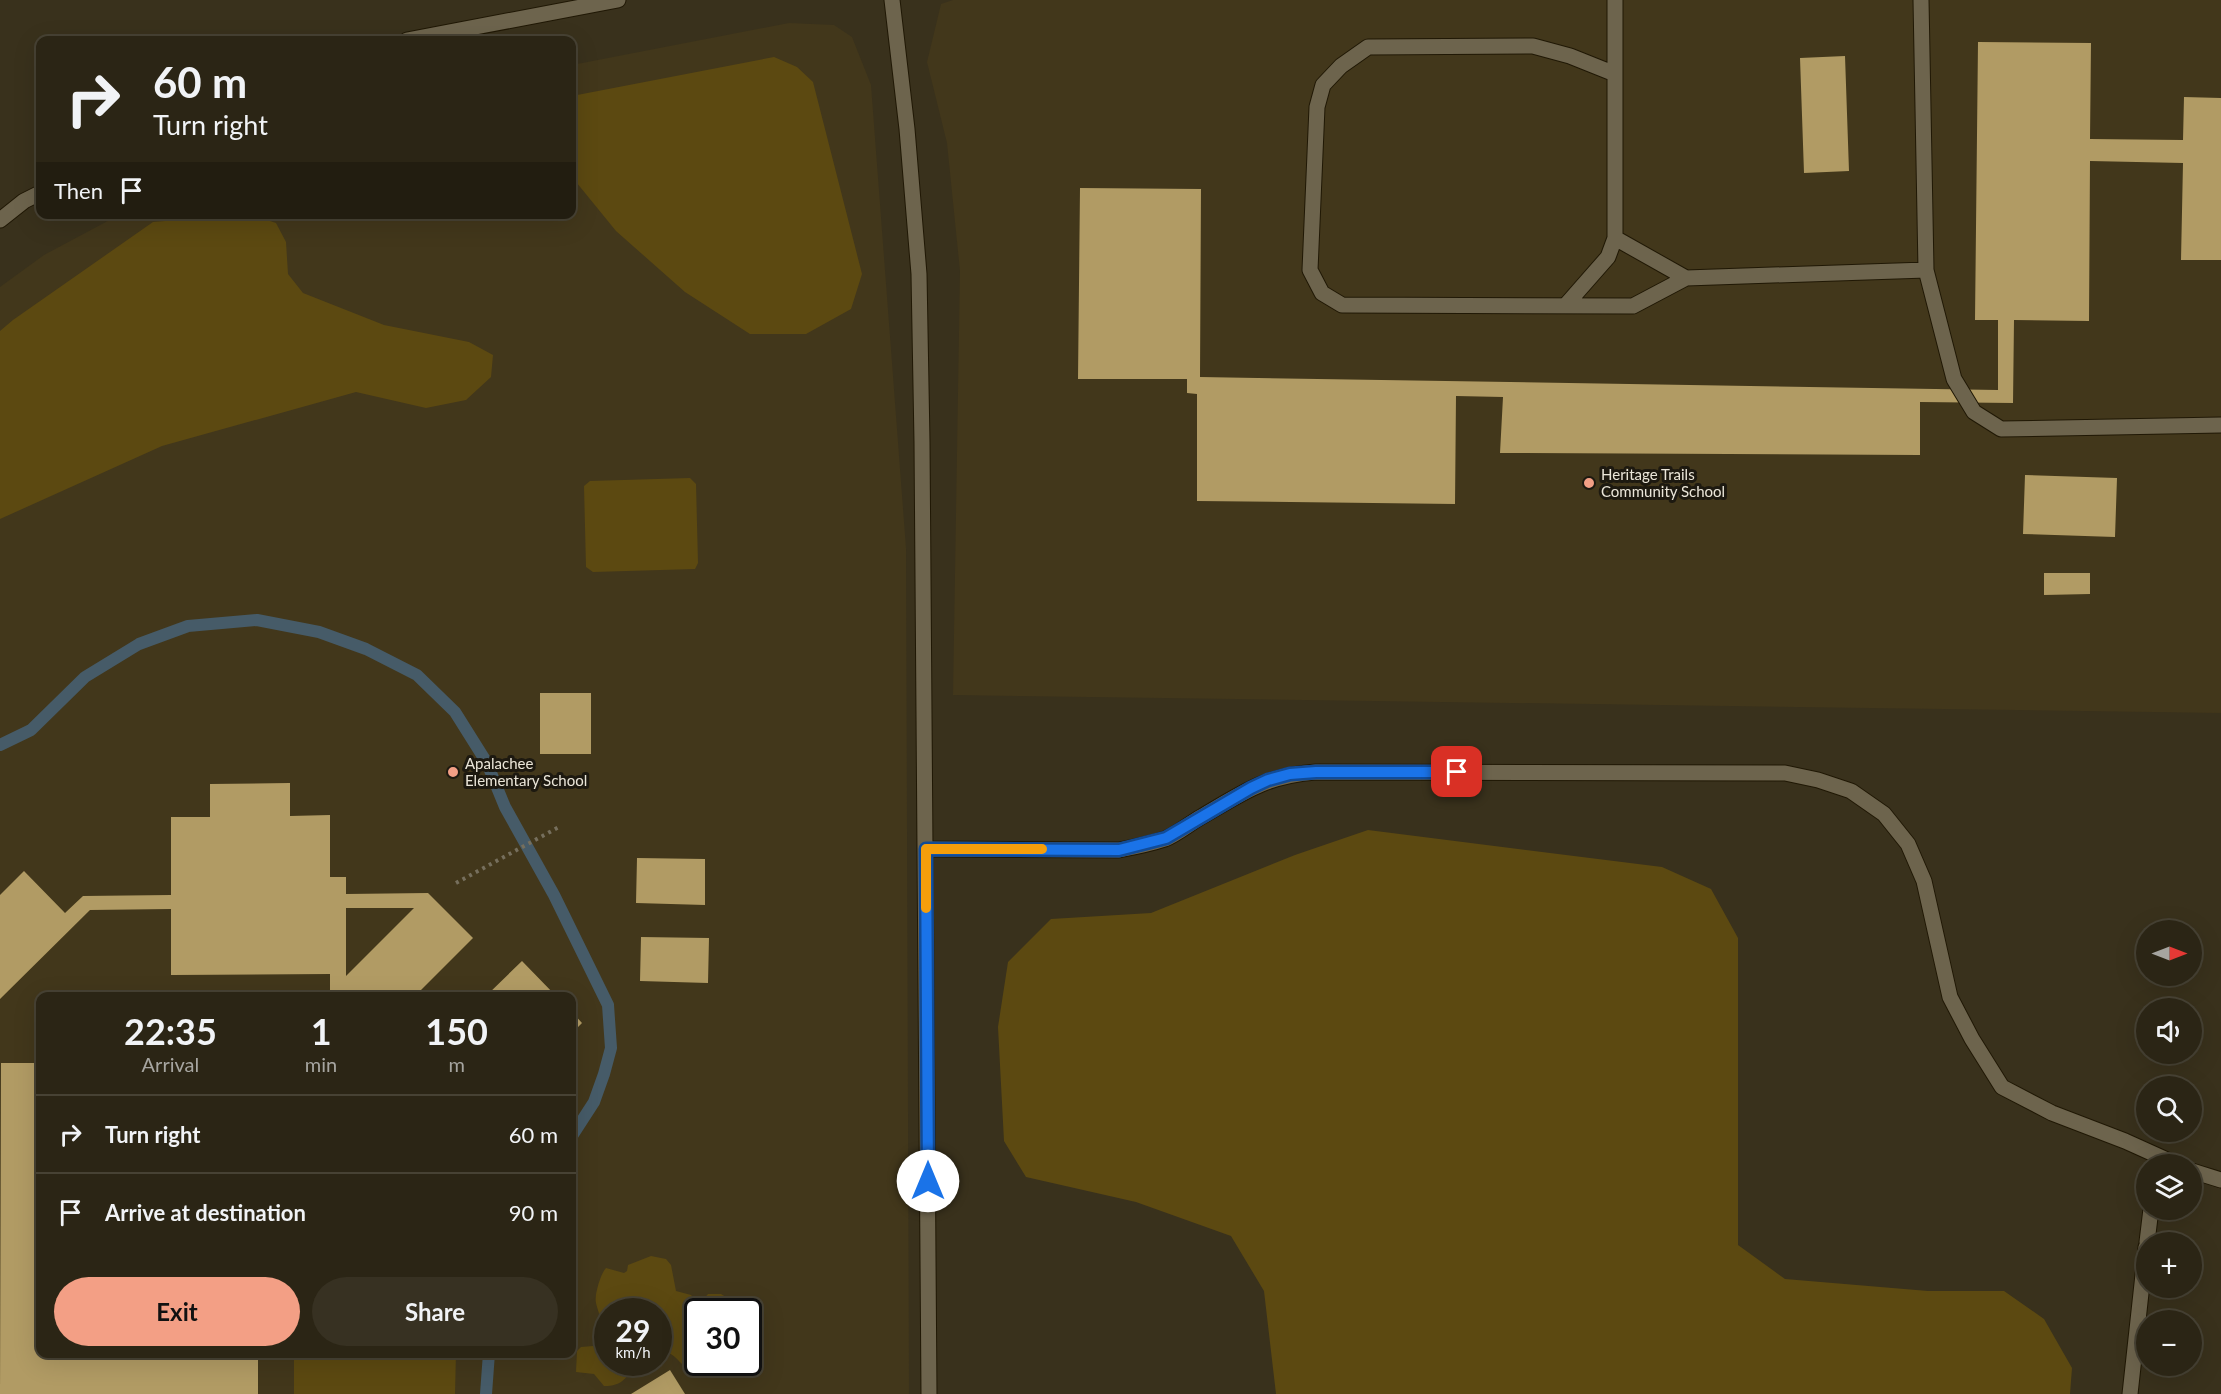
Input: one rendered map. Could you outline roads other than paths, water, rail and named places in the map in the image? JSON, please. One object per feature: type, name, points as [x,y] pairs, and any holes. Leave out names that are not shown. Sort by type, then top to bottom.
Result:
[{"type":"street","points":[[428,36],[618,0]]},
{"type":"street","points":[[892,0],[919,274],[926,849],[929,1394]]},
{"type":"street","points":[[1565,306],[1608,257],[1615,238],[1615,0]]},
{"type":"street","points":[[1921,0],[1926,270],[1954,379],[1974,412],[2001,429],[2221,425]]},
{"type":"street","points":[[1615,74],[1570,56],[1533,46],[1368,47],[1341,66],[1323,85],[1317,107],[1310,270],[1322,293],[1342,305],[1633,306],[1686,278],[1926,270]]},
{"type":"street","points":[[0,219],[36,195]]},
{"type":"street","points":[[1615,238],[1686,278]]},
{"type":"street","points":[[926,849],[1119,850],[1141,846],[1166,838],[1251,788],[1290,774],[1316,772],[1785,773],[1818,780],[1851,791],[1884,814],[1908,844],[1924,881],[1950,997],[1972,1039],[2002,1087],[2052,1113],[2143,1154]]},
{"type":"street","points":[[2202,1174],[2221,1180]]},
{"type":"street","points":[[2130,1394],[2140,1298]]},
{"type":"waterway","points":[[0,745],[31,730],[85,677],[139,644],[188,626],[257,620],[319,632],[366,649],[417,675],[455,712],[487,763],[505,807],[554,895],[608,1005],[611,1048],[594,1102],[576,1130]]},
{"type":"waterway","points":[[486,1394],[489,1358]]},
{"type":"place","name":"Heritage Trails Community School","points":[[1589,483]]},
{"type":"place","name":"Apalachee Elementary School","points":[[453,772]]}]
